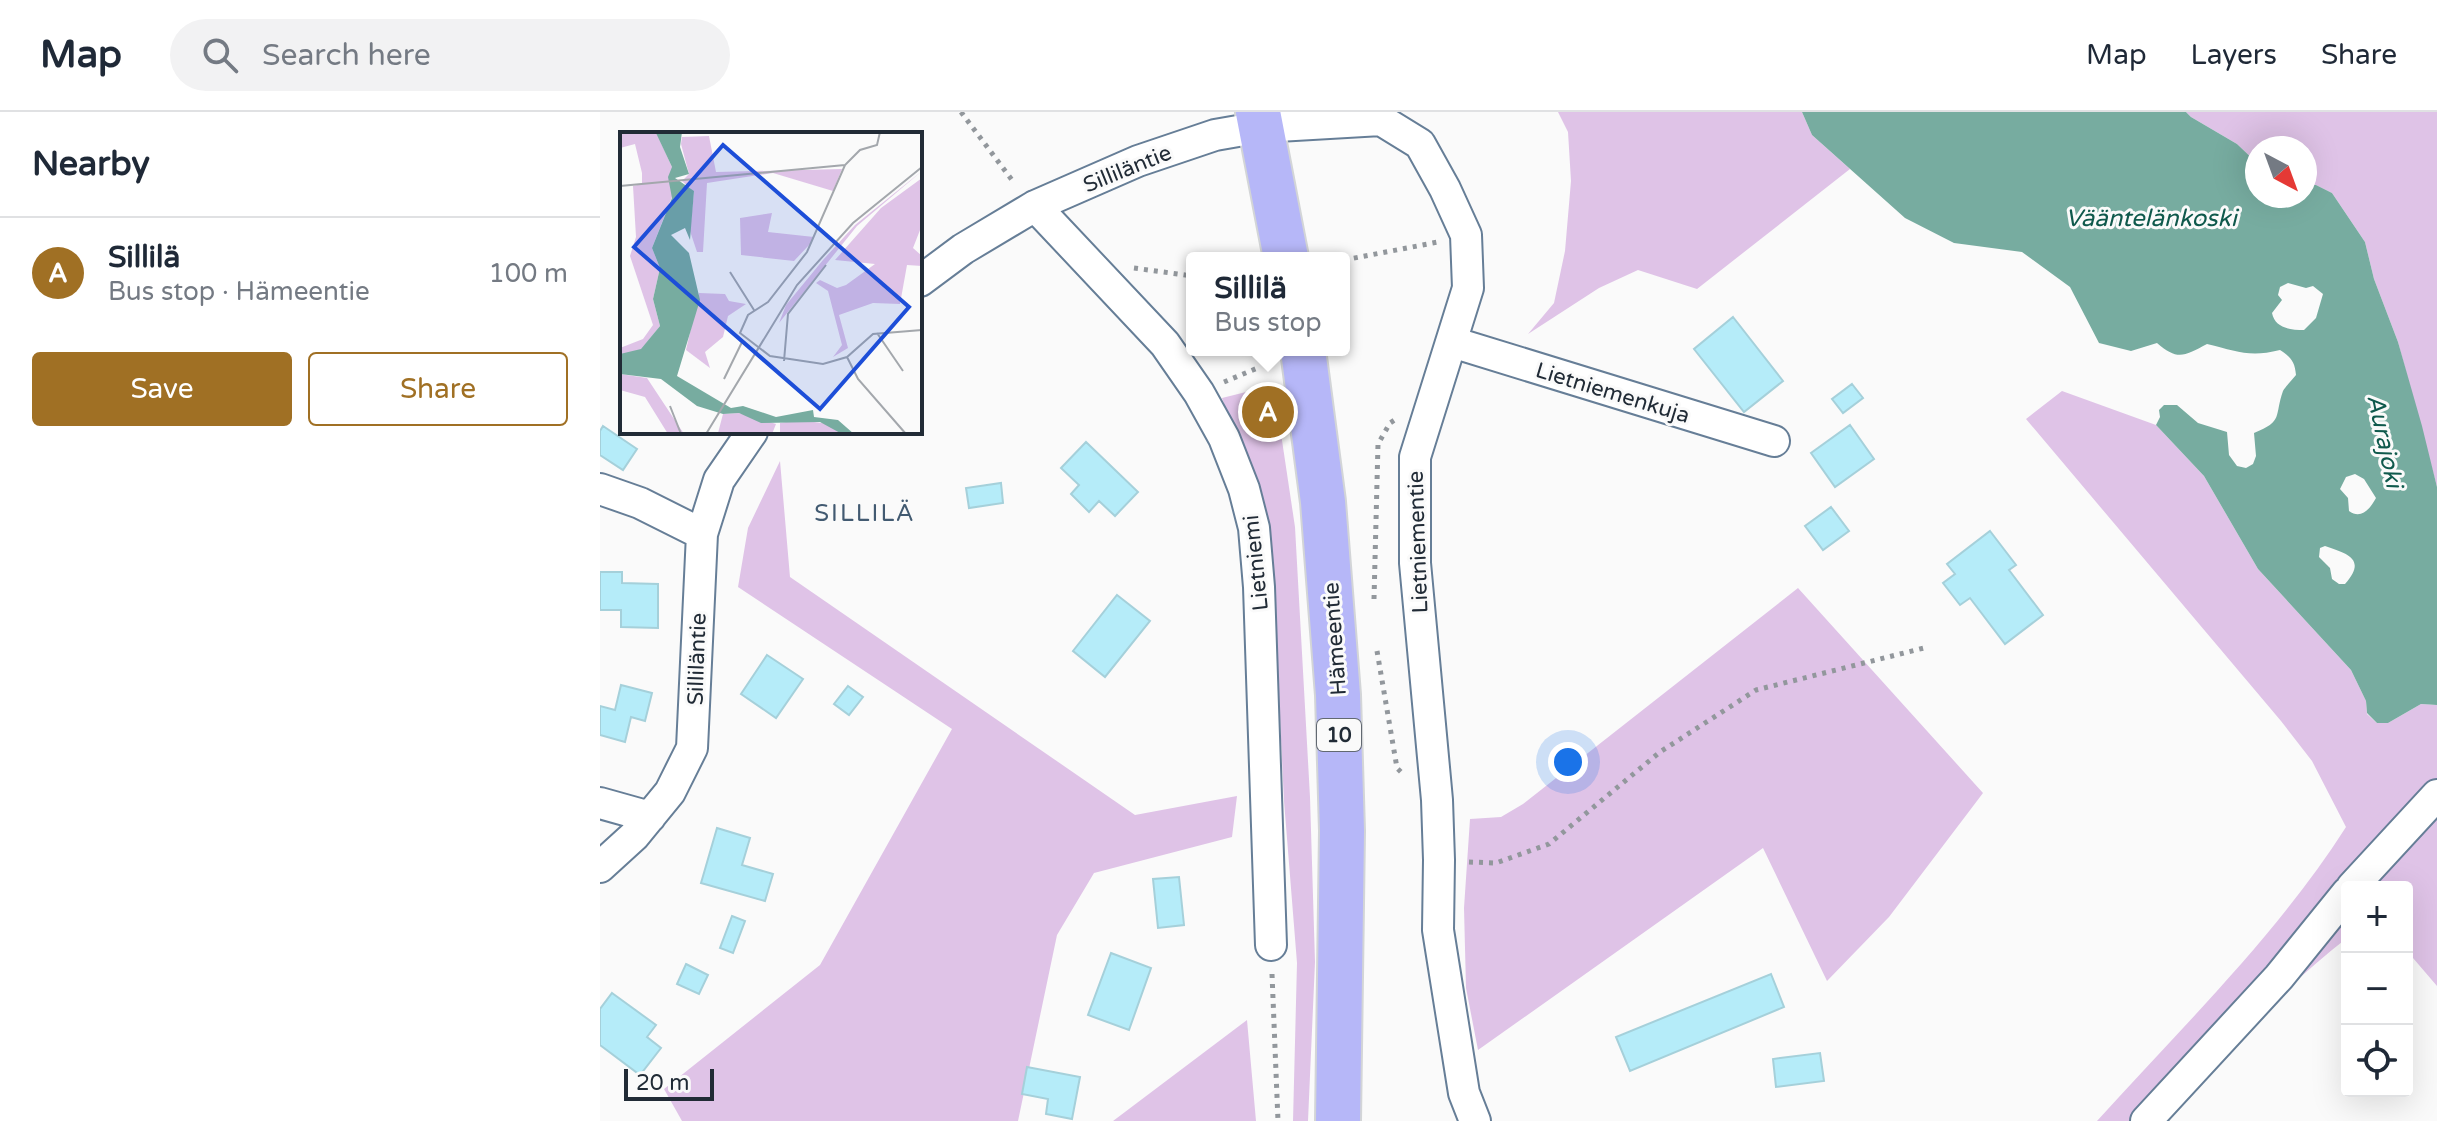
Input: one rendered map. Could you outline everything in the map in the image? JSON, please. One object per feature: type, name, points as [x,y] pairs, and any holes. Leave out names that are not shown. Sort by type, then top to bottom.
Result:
[{"type":"highway","points":[[1260,119],[1285,252]]},
{"type":"highway","name":"Hämeentie","points":[[1304,356],[1323,502],[1338,695],[1342,831],[1338,1121]]},
{"type":"street","name":"Lietniementie","points":[[1260,119],[1368,116],[1381,120],[1420,144],[1466,235],[1468,288],[1415,457],[1415,563],[1437,800],[1438,930],[1464,1093],[1475,1121]]},
{"type":"street","name":"Silliläntie","points":[[922,280],[963,249],[1035,206],[1138,161],[1260,119]]},
{"type":"street","name":"Lietniemi","points":[[1035,206],[1165,344],[1199,393],[1224,438],[1239,476],[1254,528],[1262,650],[1271,945]]},
{"type":"street","name":"Lietniemenkuja","points":[[1452,342],[1774,441]]},
{"type":"street","name":"Silliläntie","points":[[600,867],[634,836],[670,792],[692,748],[702,534],[719,480],[751,434]]},
{"type":"street","points":[[600,489],[640,503],[702,534]]},
{"type":"street","points":[[2358,881],[2437,795]]},
{"type":"street","points":[[600,803],[650,817]]},
{"type":"street","points":[[2146,1121],[2279,977],[2341,900]]},
{"type":"path","points":[[961,112],[1035,206]]},
{"type":"path","points":[[1350,259],[1406,250],[1466,235]]},
{"type":"path","points":[[1088,263],[1186,275]]},
{"type":"path","points":[[1199,393],[1260,367]]},
{"type":"path","points":[[1439,860],[1496,863],[1549,844],[1660,752],[1756,690],[1924,648]]},
{"type":"path","points":[[1377,651],[1397,768],[1437,800]]},
{"type":"path","points":[[1271,945],[1278,1121]]},
{"type":"shaded area","points":[[1558,112],[1802,112],[1812,135],[1850,169],[1697,289],[1638,270],[1599,288],[1528,334],[1554,303],[1565,251],[1571,181],[1568,132]]},
{"type":"shaded area","points":[[2186,112],[2437,112],[2437,487],[2398,342],[2374,279],[2365,242],[2332,193],[2317,186],[2317,136],[2245,136],[2245,152]]},
{"type":"shaded area","points":[[1250,391],[1263,424],[1280,427],[1295,527],[1310,797],[1315,962],[1308,1121],[1293,1121],[1297,963],[1284,801],[1271,533],[1222,398]]},
{"type":"shaded area","points":[[2062,391],[2156,425],[2204,476],[2258,569],[2351,670],[2366,701],[2367,714],[2377,723],[2388,723],[2421,704],[2437,705],[2437,986],[2413,958],[2413,881],[2341,881],[2341,943],[2273,1003],[2157,1121],[2097,1121],[2260,942],[2346,827],[2312,761],[2281,721],[2026,419]]},
{"type":"shaded area","points":[[780,461],[790,577],[1135,815],[1237,796],[1232,837],[1094,873],[1057,935],[1018,1121],[682,1121],[664,1089],[820,965],[952,729],[738,587],[748,528]]},
{"type":"shaded area","points":[[1798,588],[1983,793],[1889,917],[1827,981],[1763,848],[1478,1050],[1466,988],[1464,908],[1470,819],[1501,817],[1523,804]]},
{"type":"shaded area","points":[[1247,1020],[1256,1121],[1113,1121]]},
{"type":"water","name":"Vääntelänkoski","points":[[1802,112],[2186,112],[2245,152],[2245,208],[2317,208],[2317,186],[2332,193],[2365,242],[2374,279],[2398,342],[2437,487],[2437,705],[2421,704],[2388,723],[2377,723],[2367,713],[2366,701],[2351,670],[2258,569],[2204,476],[2156,425],[2159,410],[2164,405],[2177,405],[2198,423],[2227,432],[2229,455],[2237,466],[2246,468],[2253,464],[2256,456],[2254,433],[2274,421],[2283,391],[2296,375],[2287,355],[2280,350],[2251,353],[2207,344],[2181,355],[2157,343],[2131,351],[2099,343],[2070,287],[2022,252],[1954,243],[1905,218],[1812,135]],"holes":[[[2288,283],[2306,288],[2313,286],[2323,294],[2316,318],[2304,330],[2284,327],[2276,322],[2272,313],[2282,300],[2278,295],[2280,287]],[[2355,474],[2364,479],[2376,498],[2361,514],[2349,511],[2348,498],[2340,489],[2346,477]],[[2325,546],[2352,559],[2354,569],[2345,584],[2332,579],[2330,568],[2319,557],[2320,548]]]},
{"type":"building","points":[[1733,317],[1783,381],[1744,412],[1694,349]]},
{"type":"building","points":[[1852,384],[1863,398],[1843,413],[1832,399]]},
{"type":"building","points":[[1850,425],[1874,459],[1835,487],[1811,453]]},
{"type":"building","points":[[603,426],[637,449],[623,470],[600,455],[600,431]]},
{"type":"building","points":[[1086,442],[1138,492],[1115,516],[1099,501],[1089,512],[1071,494],[1079,485],[1061,468]]},
{"type":"building","points":[[1001,483],[1003,503],[969,508],[966,488]]},
{"type":"building","points":[[1831,507],[1849,531],[1823,550],[1805,526]]},
{"type":"building","points":[[1990,531],[2016,565],[2009,570],[2043,615],[2005,644],[1970,598],[1960,605],[1943,583],[1955,574],[1947,564]]},
{"type":"building","points":[[600,572],[622,572],[622,583],[658,584],[658,628],[621,627],[621,610],[600,610]]},
{"type":"building","points":[[1117,595],[1150,621],[1105,677],[1073,651]]},
{"type":"building","points":[[767,655],[803,679],[776,718],[741,694]]},
{"type":"building","points":[[621,685],[652,693],[645,721],[631,717],[625,742],[600,735],[600,706],[615,710]]},
{"type":"building","points":[[848,686],[863,697],[849,715],[834,704]]},
{"type":"building","points":[[717,828],[750,838],[742,865],[773,874],[765,901],[701,883]]},
{"type":"building","points":[[1179,877],[1184,925],[1158,928],[1153,879]]},
{"type":"building","points":[[732,916],[745,921],[733,953],[720,948]]},
{"type":"building","points":[[1111,953],[1151,968],[1129,1030],[1088,1015]]},
{"type":"building","points":[[686,964],[708,975],[699,994],[677,984]]},
{"type":"building","points":[[1771,974],[1784,1007],[1630,1071],[1616,1037]]},
{"type":"building","points":[[612,993],[656,1025],[647,1037],[661,1048],[640,1075],[600,1045],[600,1009]]},
{"type":"building","points":[[1820,1053],[1824,1081],[1776,1087],[1773,1059]]},
{"type":"building","points":[[1027,1067],[1080,1077],[1072,1119],[1046,1114],[1048,1099],[1022,1094]]},
{"type":"place","name":"Sillilä","points":[[1268,412]]},
{"type":"district","name":"SILLILÄ","points":[[865,513]]},
{"type":"water label","name":"Aurajoki","points":[[2385,441]]}]
